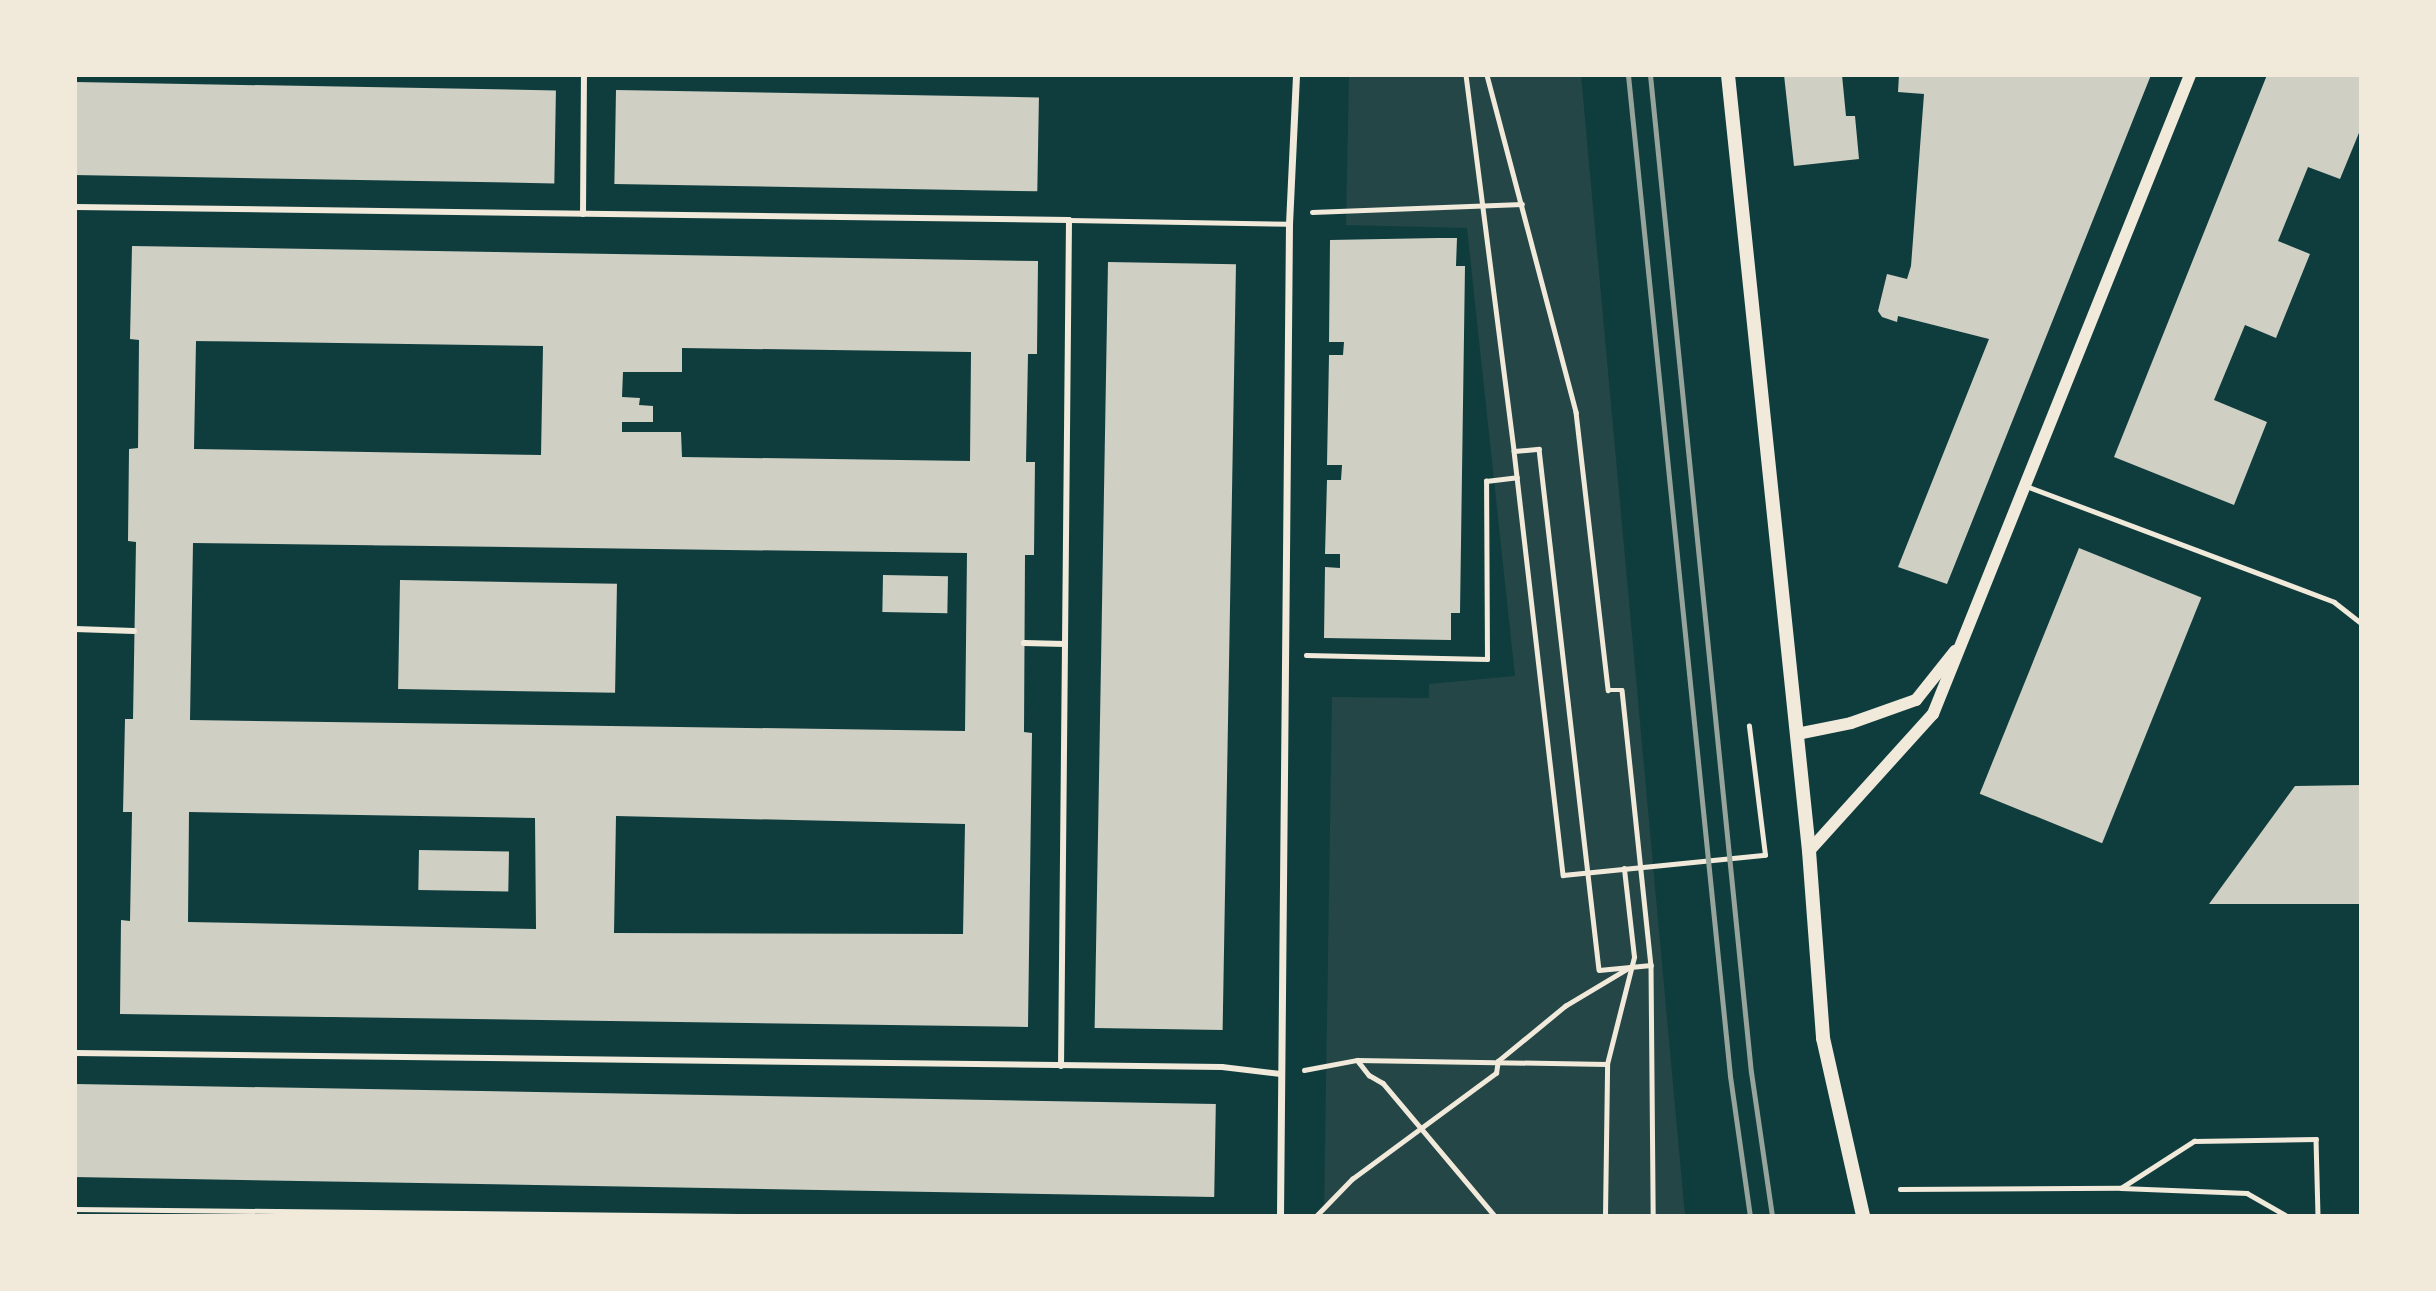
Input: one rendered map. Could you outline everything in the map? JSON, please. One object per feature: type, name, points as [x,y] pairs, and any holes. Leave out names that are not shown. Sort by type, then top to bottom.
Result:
[{"type":"main road","points":[[1728,75],[1809,850],[1823,1038],[1863,1216]]},
{"type":"street","points":[[583,214],[584,75]]},
{"type":"street","points":[[1280,1216],[1289,224],[1296,75]]},
{"type":"street","points":[[1809,850],[1933,714],[2190,75]]},
{"type":"street","points":[[75,207],[1069,220],[1061,1066]]},
{"type":"street","points":[[75,629],[134,631]]},
{"type":"street","points":[[1797,734],[1851,723],[1916,700],[1966,637]]},
{"type":"street","points":[[1024,643],[1065,644]]},
{"type":"street","points":[[75,1053],[1222,1067],[1281,1074]]},
{"type":"lane","points":[[1069,220],[1289,224]]},
{"type":"lane","points":[[2026,486],[2334,601],[2361,623]]},
{"type":"path","points":[[1466,75],[1514,451],[1563,875],[1765,855],[1749,726]]},
{"type":"path","points":[[1487,75],[1576,412],[1608,690],[1622,690],[1651,965],[1653,1216]]},
{"type":"path","points":[[1290,212],[1522,205]]},
{"type":"path","points":[[1514,451],[1539,449],[1599,970],[1651,965]]},
{"type":"path","points":[[1285,655],[1487,659],[1486,481],[1517,477]]},
{"type":"path","points":[[1605,1216],[1606,1064],[1634,957],[1624,869]]},
{"type":"path","points":[[1315,1216],[1352,1179],[1496,1073],[1498,1061],[1565,1006],[1631,966]]},
{"type":"path","points":[[1281,1074],[1357,1060],[1606,1064]]},
{"type":"path","points":[[1357,1060],[1369,1075],[1383,1083],[1495,1216]]},
{"type":"path","points":[[2121,1188],[2194,1141],[2316,1139],[2318,1216]]},
{"type":"path","points":[[1900,1189],[2121,1188],[2247,1193],[2287,1216]]},
{"type":"path","points":[[75,1209],[738,1216]]},
{"type":"shaded area","points":[[1349,75],[1581,75],[1685,1216],[1324,1216],[1332,697],[1429,698],[1429,684],[1515,676],[1467,228],[1346,225]]},
{"type":"building","points":[[1784,75],[1842,75],[1846,116],[1855,116],[1859,159],[1794,166]]},
{"type":"building","points":[[1899,75],[2151,75],[1947,584],[1898,567],[1989,339],[1898,316],[1897,322],[1882,317],[1878,311],[1887,274],[1907,279],[1911,266],[1924,94],[1898,92]]},
{"type":"building","points":[[2267,75],[2361,75],[2361,128],[2340,179],[2308,167],[2278,241],[2310,254],[2276,338],[2245,325],[2214,400],[2267,422],[2234,505],[2114,457]]},
{"type":"building","points":[[75,82],[556,90],[554,183],[75,175]]},
{"type":"building","points":[[616,90],[1039,97],[1037,191],[614,184]]},
{"type":"building","points":[[1457,238],[1456,266],[1465,266],[1460,613],[1451,613],[1451,640],[1324,638],[1325,567],[1340,568],[1340,554],[1325,554],[1327,480],[1341,480],[1342,465],[1327,465],[1329,355],[1343,355],[1344,342],[1329,342],[1330,240]]},
{"type":"building","points":[[132,246],[1038,261],[1037,354],[1028,354],[1026,462],[1035,462],[1034,555],[1025,555],[1024,732],[1032,733],[1028,1027],[120,1014],[121,920],[130,921],[132,812],[123,812],[125,719],[133,719],[136,542],[128,541],[129,449],[138,448],[139,340],[130,339]],"holes":[[[196,341],[543,346],[541,455],[194,449]],[[682,348],[971,352],[970,461],[682,457],[681,432],[622,432],[622,422],[653,422],[653,406],[639,405],[640,398],[622,397],[623,372],[682,372]],[[193,543],[967,553],[965,731],[190,720]],[[189,812],[535,818],[536,929],[188,922]],[[616,816],[965,824],[963,934],[614,933]]]},
{"type":"building","points":[[1108,262],[1236,264],[1223,1030],[1095,1028]]},
{"type":"building","points":[[2079,548],[2201,597],[2102,843],[1980,794]]},
{"type":"building","points":[[883,575],[948,576],[947,613],[882,612]]},
{"type":"building","points":[[400,580],[617,584],[615,693],[398,689]]},
{"type":"building","points":[[2361,785],[2361,904],[2209,904],[2295,786]]},
{"type":"building","points":[[419,850],[509,852],[508,892],[418,890]]},
{"type":"building","points":[[75,1084],[1216,1104],[1214,1197],[75,1177]]},
{"type":"railway","points":[[1628,75],[1730,1076],[1750,1216]]},
{"type":"railway","points":[[1650,75],[1751,1072],[1772,1216]]}]
